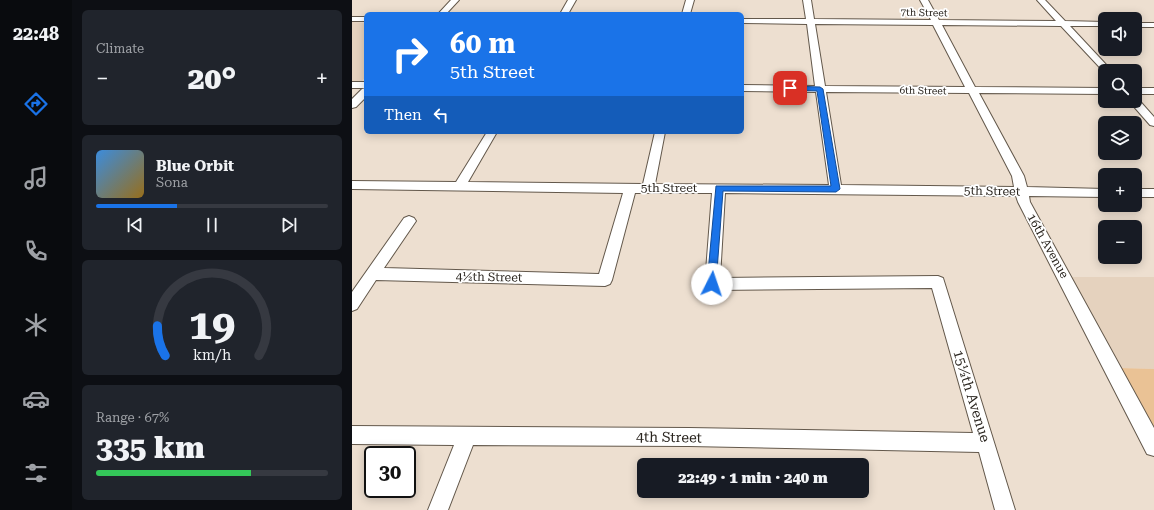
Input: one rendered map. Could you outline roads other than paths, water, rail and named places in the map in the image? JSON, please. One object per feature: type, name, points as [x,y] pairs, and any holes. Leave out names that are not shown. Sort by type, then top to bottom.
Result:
[{"type":"street","points":[[444,12],[455,0]]},
{"type":"street","points":[[565,12],[572,0]]},
{"type":"street","points":[[687,12],[690,0]]},
{"type":"street","points":[[806,0],[836,189]]},
{"type":"street","name":"16th Avenue","points":[[924,0],[1018,176],[1024,202],[1154,447]]},
{"type":"street","points":[[1040,0],[1100,64]]},
{"type":"street","points":[[352,19],[364,19]]},
{"type":"street","name":"7th Street","points":[[744,22],[1098,24]]},
{"type":"street","points":[[1142,24],[1154,25]]},
{"type":"street","points":[[352,85],[364,85]]},
{"type":"street","name":"6th Street","points":[[744,88],[1098,91]]},
{"type":"street","points":[[1142,91],[1154,91]]},
{"type":"street","points":[[352,105],[364,93]]},
{"type":"street","points":[[1140,108],[1154,123]]},
{"type":"street","points":[[459,187],[491,134]]},
{"type":"street","points":[[648,188],[660,134]]},
{"type":"street","name":"5th Street","points":[[352,186],[836,189],[1098,193]]},
{"type":"street","name":"4½th Street","points":[[372,274],[605,280],[630,188]]},
{"type":"street","name":"15½th Avenue","points":[[719,188],[712,284],[938,282],[1005,510]]},
{"type":"street","points":[[1142,193],[1154,193]]},
{"type":"street","points":[[352,304],[409,221]]},
{"type":"street","name":"4th Street","points":[[352,435],[697,437],[986,443]]},
{"type":"street","points":[[438,510],[467,436]]}]
